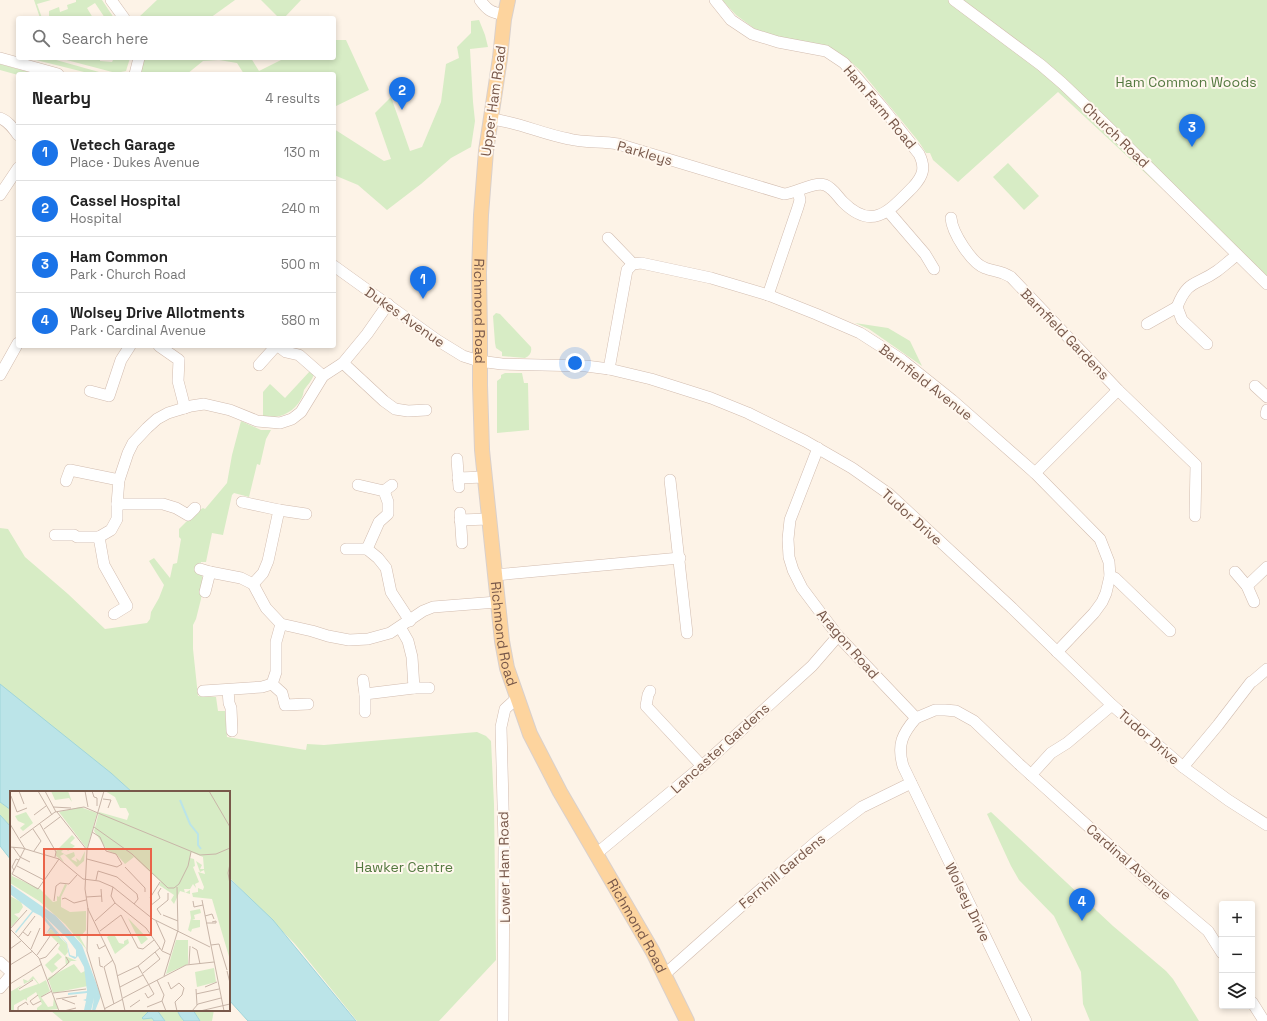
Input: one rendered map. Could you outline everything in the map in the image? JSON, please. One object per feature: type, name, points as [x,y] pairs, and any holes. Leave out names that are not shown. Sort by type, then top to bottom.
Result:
[{"type":"main road","name":"Upper Ham Road","points":[[481,203],[486,151],[500,58],[504,15],[508,0]]},
{"type":"main road","name":"Richmond Road","points":[[481,203],[479,273],[480,422],[497,602],[507,668],[530,734],[560,792],[665,974],[687,1021]]},
{"type":"street","points":[[111,0],[123,16]]},
{"type":"street","points":[[480,0],[488,10],[493,13],[504,15]]},
{"type":"street","name":"Ham Farm Road","points":[[715,0],[731,20],[752,34],[778,42],[826,52],[844,63],[882,107],[919,154],[923,169],[922,175],[918,181],[888,211],[875,217]]},
{"type":"street","name":"Church Road","points":[[954,0],[1041,65],[1062,83],[1267,284]]},
{"type":"street","points":[[0,58],[51,72]]},
{"type":"street","points":[[136,72],[138,60]]},
{"type":"street","points":[[0,118],[10,124],[16,132]]},
{"type":"street","name":"Parkleys","points":[[491,119],[511,122],[569,140],[603,141],[618,144],[784,194],[818,184],[826,186],[851,209],[862,216],[875,217]]},
{"type":"street","points":[[0,195],[16,171]]},
{"type":"street","points":[[768,295],[798,208],[800,200],[798,191]]},
{"type":"street","points":[[888,211],[926,254],[934,269]]},
{"type":"street","name":"Barnfield Gardens","points":[[951,218],[951,224],[965,250],[978,264],[984,268],[1002,271],[1011,277],[1118,390],[1196,465],[1195,516]]},
{"type":"street","points":[[608,238],[633,264],[627,270],[609,369]]},
{"type":"street","points":[[1147,324],[1177,307],[1182,295],[1189,286],[1217,272],[1237,255]]},
{"type":"street","name":"Barnfield Avenue","points":[[633,264],[641,263],[711,278],[768,295],[816,314],[860,334],[902,360],[952,400],[1035,473],[1100,539],[1109,562],[1110,576],[1106,593],[1094,613],[1057,652]]},
{"type":"street","name":"Dukes Avenue","points":[[336,267],[455,352],[479,361]]},
{"type":"street","points":[[55,535],[99,537],[111,530],[117,519],[118,480],[131,448],[143,432],[158,419],[168,413],[204,404],[218,406],[257,421],[280,424],[292,419],[301,412],[323,376],[342,363],[367,334],[388,304]]},
{"type":"street","points":[[1177,307],[1182,320],[1207,344]]},
{"type":"street","points":[[1,372],[16,346]]},
{"type":"street","points":[[90,391],[109,396],[121,360],[129,348]]},
{"type":"street","points":[[162,348],[179,360],[178,382],[185,408]]},
{"type":"street","points":[[259,365],[275,348]]},
{"type":"street","points":[[280,348],[286,352],[299,355],[323,376]]},
{"type":"street","name":"Tudor Drive","points":[[479,361],[508,364],[561,365],[609,369],[651,379],[711,398],[774,425],[852,468],[889,494],[1012,608],[1112,705],[1182,767],[1228,800],[1267,825]]},
{"type":"street","points":[[342,363],[384,402],[395,409],[408,411],[426,410]]},
{"type":"street","points":[[1255,386],[1267,397]]},
{"type":"street","name":"Barnfield Gardens","points":[[1035,473],[1118,390]]},
{"type":"street","name":"Aragon Road","points":[[818,448],[790,520],[788,540],[789,557],[802,588],[838,636],[916,718]]},
{"type":"street","points":[[457,459],[458,483],[484,477]]},
{"type":"street","points":[[66,481],[72,465],[118,480]]},
{"type":"street","points":[[670,480],[688,633]]},
{"type":"street","points":[[358,485],[388,488],[388,514],[379,522],[367,549]]},
{"type":"street","points":[[242,502],[306,514]]},
{"type":"street","points":[[117,504],[164,504],[176,508],[188,515]]},
{"type":"street","points":[[253,584],[263,573],[268,562],[279,510]]},
{"type":"street","points":[[462,543],[460,516],[489,519]]},
{"type":"street","points":[[99,537],[104,565],[127,606],[114,614]]},
{"type":"street","points":[[346,549],[367,549],[378,558],[386,568],[391,592],[410,621]]},
{"type":"street","points":[[495,575],[680,558]]},
{"type":"street","points":[[1247,586],[1267,567]]},
{"type":"street","points":[[205,592],[205,571],[240,578],[253,584],[266,608],[281,624],[349,640],[368,639],[390,633],[423,611],[432,607],[497,602]]},
{"type":"street","points":[[1235,572],[1247,586],[1254,602]]},
{"type":"street","points":[[1110,576],[1115,578],[1170,631]]},
{"type":"street","points":[[272,684],[276,672],[276,642],[281,624]]},
{"type":"street","points":[[400,627],[408,641],[412,657],[414,688]]},
{"type":"street","name":"Lancaster Gardens","points":[[596,854],[702,766],[812,666],[838,636]]},
{"type":"street","points":[[1182,767],[1252,682],[1267,669]]},
{"type":"street","points":[[362,680],[365,694],[365,712]]},
{"type":"street","points":[[203,690],[228,690],[262,687],[272,684]]},
{"type":"street","points":[[272,684],[282,693],[285,705],[308,704]]},
{"type":"street","points":[[365,694],[414,688],[429,688]]},
{"type":"street","points":[[228,690],[229,703],[232,708],[232,731]]},
{"type":"street","points":[[650,691],[646,706],[702,766]]},
{"type":"street","name":"Lower Ham Road","points":[[503,1021],[504,843],[501,726],[504,713],[508,706],[518,702]]},
{"type":"street","points":[[911,783],[900,757],[900,748],[905,733],[916,718],[935,710],[956,711],[974,721],[1031,775],[1051,753],[1067,743],[1112,705]]},
{"type":"street","name":"Cardinal Avenue","points":[[1031,775],[1150,882],[1208,930],[1219,948]]},
{"type":"street","name":"Fernhill Gardens","points":[[665,974],[817,841],[862,807],[911,783]]},
{"type":"street","name":"Wolsey Drive","points":[[911,783],[1026,1021]]},
{"type":"street","points":[[0,962],[10,973]]},
{"type":"street","points":[[0,988],[10,975]]},
{"type":"street","points":[[1255,1007],[1264,1021]]},
{"type":"green space","points":[[34,0],[51,0],[37,4],[41,16],[39,16]]},
{"type":"green space","points":[[76,0],[102,0],[113,16],[104,16],[95,3],[87,8],[92,16],[49,16],[49,11],[59,7],[60,12],[68,9],[67,5],[76,2]]},
{"type":"green space","points":[[157,0],[235,0],[213,16],[140,16]]},
{"type":"green space","points":[[261,0],[301,0],[286,16],[277,16]]},
{"type":"green space","name":"Ham Common Woods","points":[[722,0],[1267,0],[1267,286],[1058,92],[958,182],[933,160],[930,153],[926,153],[919,142],[861,71],[844,56],[824,47],[779,38],[755,29],[736,15]]},
{"type":"green space","points":[[479,20],[488,47],[470,49],[475,121],[471,147],[451,158],[421,184],[387,210],[358,185],[336,176],[336,130],[384,161],[391,159],[375,113],[391,97],[410,151],[422,147],[441,102],[446,64],[459,58],[457,47],[471,33],[471,21]]},
{"type":"green space","points":[[336,40],[346,40],[369,90],[336,106],[336,72],[243,72],[237,63],[219,60],[252,60],[259,71],[281,60],[336,60]]},
{"type":"green space","points":[[36,60],[56,60],[99,72],[84,72]]},
{"type":"green space","points":[[67,60],[100,60],[112,62],[113,60],[129,60],[126,71],[112,72]]},
{"type":"green space","points":[[144,60],[219,60],[203,61],[189,72],[141,72]]},
{"type":"green space","points":[[0,64],[29,72],[16,72],[16,74],[0,70]]},
{"type":"green space","points":[[1008,163],[1039,196],[1024,210],[993,177]]},
{"type":"green space","points":[[496,313],[500,314],[531,347],[531,352],[528,356],[525,358],[502,356],[502,352],[496,348],[493,316]]},
{"type":"green space","points":[[855,323],[888,328],[910,341],[922,366],[869,329]]},
{"type":"green space","points":[[310,371],[314,374],[311,381],[304,390],[302,398],[298,404],[290,412],[274,417],[263,416],[263,392],[270,384],[285,398]]},
{"type":"green space","points":[[505,373],[522,373],[524,383],[528,383],[529,430],[497,433],[497,381],[501,378],[501,375]]},
{"type":"green space","name":"Hawker Centre","points":[[241,421],[261,430],[271,430],[266,439],[260,465],[257,464],[249,497],[234,493],[232,495],[223,535],[212,533],[206,562],[201,562],[200,569],[203,579],[201,599],[193,625],[193,649],[198,696],[216,697],[218,711],[225,711],[227,737],[306,750],[307,744],[324,745],[477,732],[486,736],[491,741],[494,804],[496,960],[439,1021],[357,1021],[295,944],[230,878],[230,791],[131,791],[111,773],[0,688],[0,528],[8,529],[25,557],[68,594],[105,629],[147,623],[164,585],[149,561],[154,558],[170,578],[173,564],[177,563],[181,539],[179,537],[179,529],[195,513],[203,508],[205,509],[227,483],[232,455]]},
{"type":"green space","points":[[0,802],[10,809],[10,826],[0,815]]},
{"type":"green space","points":[[991,812],[1113,926],[1166,971],[1173,979],[1199,1021],[1090,1021],[1083,1004],[1081,972],[1054,916],[1019,880],[1011,866],[987,814]]},
{"type":"green space","points":[[51,1011],[147,1011],[148,1012],[142,1018],[152,1018],[154,1021],[63,1021]]},
{"type":"green space","points":[[158,1011],[178,1011],[184,1021],[165,1021]]},
{"type":"green space","points":[[194,1011],[214,1011],[212,1021],[200,1021]]},
{"type":"water","points":[[0,684],[111,773],[131,791],[10,791],[10,809],[0,802]]},
{"type":"water","points":[[0,815],[10,826],[10,859],[0,846]]},
{"type":"water","points":[[230,879],[273,920],[356,1021],[248,1021],[230,1001]]},
{"type":"water","points":[[147,1011],[158,1011],[165,1021],[154,1021],[152,1018],[143,1019],[142,1018],[148,1012]]},
{"type":"water","points":[[178,1011],[194,1011],[200,1021],[184,1021]]},
{"type":"place","name":"Cassel Hospital","points":[[402,110]]},
{"type":"place","name":"Ham Common","points":[[1192,147]]},
{"type":"place","name":"Vetech Garage","points":[[423,299]]},
{"type":"place","name":"Wolsey Drive Allotments","points":[[1082,921]]}]
